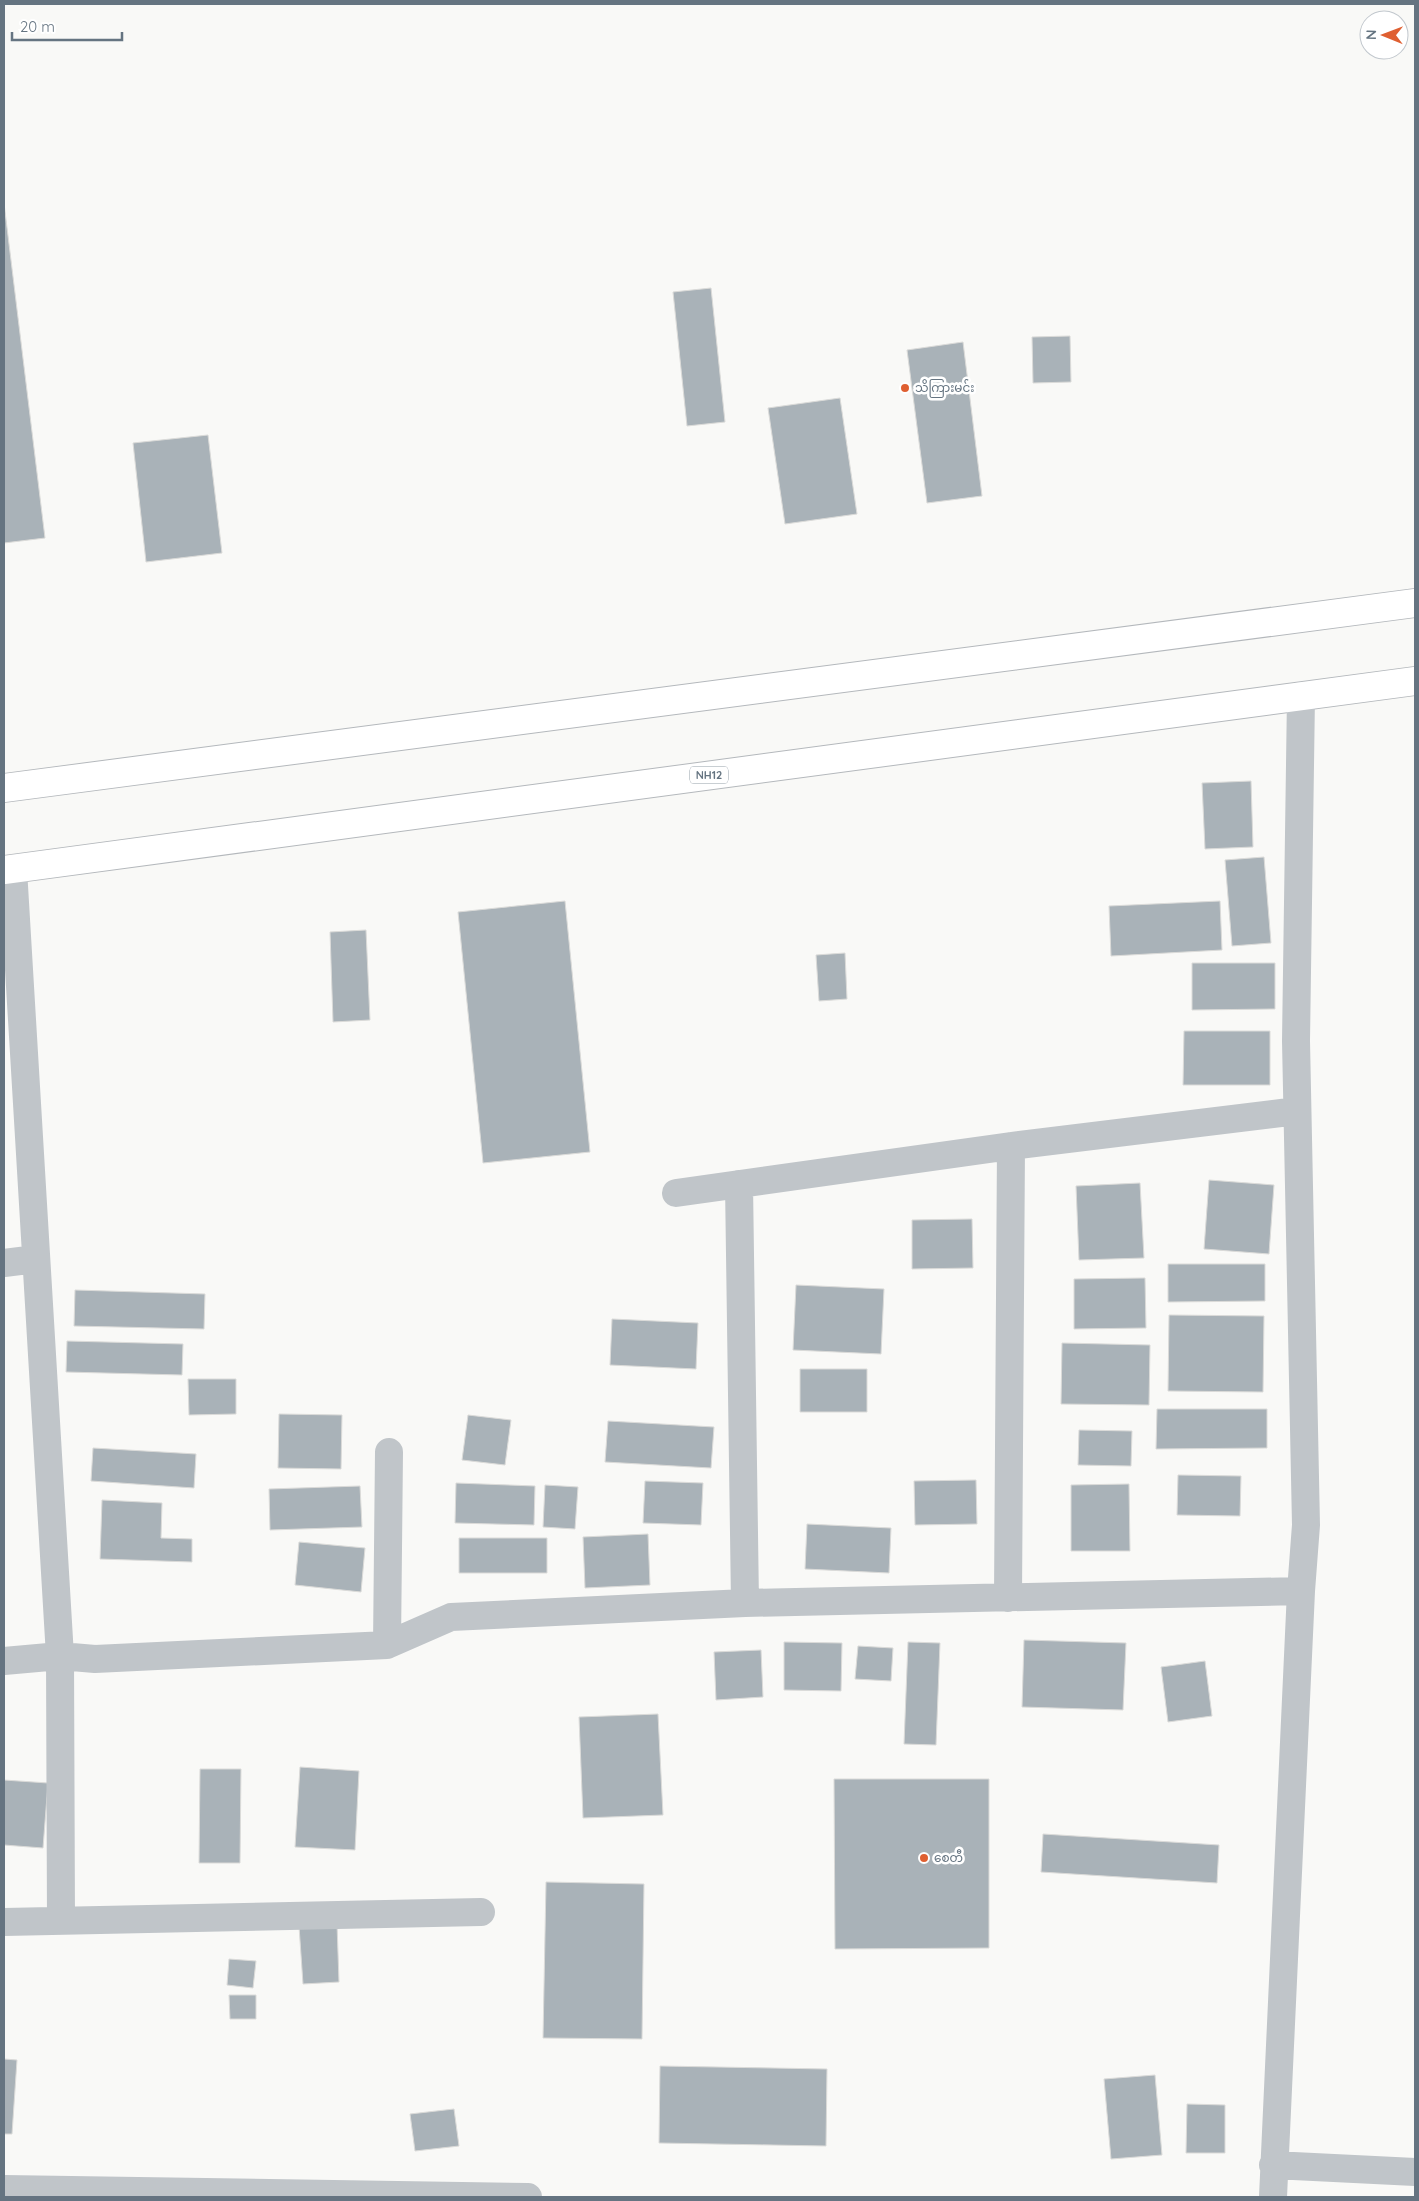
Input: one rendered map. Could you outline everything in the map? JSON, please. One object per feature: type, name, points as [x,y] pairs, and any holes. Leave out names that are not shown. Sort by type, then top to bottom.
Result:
[{"type":"highway","points":[[4,788],[1415,603]]},
{"type":"highway","name":"NH12","points":[[8,870],[1415,681]]},
{"type":"street","points":[[1272,2197],[1301,1591],[1306,1525],[1296,1041],[1300,696]]},
{"type":"street","points":[[8,870],[36,1259],[60,1656],[61,1921]]},
{"type":"street","points":[[676,1193],[1011,1146],[1297,1111]]},
{"type":"street","points":[[1008,1598],[1011,1146]]},
{"type":"street","points":[[740,1184],[745,1603]]},
{"type":"street","points":[[4,1263],[36,1259]]},
{"type":"street","points":[[387,1645],[389,1452]]},
{"type":"street","points":[[4,1661],[60,1656],[94,1660],[387,1645],[451,1617],[745,1603],[1301,1591]]},
{"type":"street","points":[[4,1922],[481,1912]]},
{"type":"street","points":[[1273,2165],[1415,2172]]},
{"type":"street","points":[[4,2189],[528,2197]]},
{"type":"building","points":[[4,203],[45,538],[4,543]]},
{"type":"building","points":[[711,288],[725,422],[687,426],[673,292]]},
{"type":"building","points":[[1070,336],[1071,382],[1033,383],[1032,337]]},
{"type":"building","points":[[963,342],[982,496],[927,503],[907,350]]},
{"type":"building","points":[[840,398],[857,514],[785,524],[768,408]]},
{"type":"building","points":[[208,435],[222,553],[146,562],[133,443]]},
{"type":"building","points":[[1251,781],[1253,847],[1205,849],[1202,783]]},
{"type":"building","points":[[1264,857],[1271,943],[1232,946],[1225,860]]},
{"type":"building","points":[[565,901],[590,1152],[483,1163],[458,912]]},
{"type":"building","points":[[1220,901],[1222,950],[1111,956],[1109,906]]},
{"type":"building","points":[[366,930],[370,1020],[333,1022],[330,932]]},
{"type":"building","points":[[845,953],[847,999],[819,1001],[816,955]]},
{"type":"building","points":[[1192,963],[1275,963],[1275,1009],[1192,1010]]},
{"type":"building","points":[[1184,1031],[1270,1031],[1270,1085],[1183,1085]]},
{"type":"building","points":[[1209,1180],[1274,1185],[1269,1254],[1204,1249]]},
{"type":"building","points":[[1140,1183],[1144,1258],[1079,1260],[1076,1186]]},
{"type":"building","points":[[972,1219],[973,1268],[912,1269],[912,1220]]},
{"type":"building","points":[[1168,1264],[1265,1264],[1265,1301],[1168,1302]]},
{"type":"building","points":[[1145,1278],[1146,1328],[1074,1329],[1074,1279]]},
{"type":"building","points":[[796,1285],[884,1289],[881,1354],[793,1350]]},
{"type":"building","points":[[75,1290],[205,1294],[204,1329],[74,1326]]},
{"type":"building","points":[[1169,1315],[1264,1316],[1263,1392],[1168,1391]]},
{"type":"building","points":[[612,1319],[698,1323],[696,1369],[610,1365]]},
{"type":"building","points":[[67,1341],[183,1344],[182,1375],[66,1372]]},
{"type":"building","points":[[1062,1343],[1150,1345],[1149,1405],[1061,1404]]},
{"type":"building","points":[[800,1369],[867,1369],[867,1412],[800,1412]]},
{"type":"building","points":[[188,1379],[236,1379],[236,1414],[189,1415]]},
{"type":"building","points":[[1157,1409],[1267,1409],[1267,1448],[1156,1449]]},
{"type":"building","points":[[279,1414],[342,1415],[341,1469],[278,1468]]},
{"type":"building","points":[[468,1415],[511,1420],[505,1465],[462,1460]]},
{"type":"building","points":[[608,1421],[714,1427],[711,1468],[605,1462]]},
{"type":"building","points":[[1079,1430],[1132,1431],[1131,1466],[1078,1465]]},
{"type":"building","points":[[93,1448],[196,1454],[194,1488],[91,1481]]},
{"type":"building","points":[[1178,1475],[1241,1476],[1240,1516],[1177,1515]]},
{"type":"building","points":[[976,1480],[977,1524],[915,1525],[914,1481]]},
{"type":"building","points":[[645,1481],[703,1483],[701,1525],[643,1523]]},
{"type":"building","points":[[456,1483],[535,1486],[534,1525],[455,1523]]},
{"type":"building","points":[[1129,1484],[1130,1551],[1071,1551],[1071,1485]]},
{"type":"building","points":[[545,1485],[578,1487],[575,1529],[543,1527]]},
{"type":"building","points":[[360,1486],[362,1527],[270,1530],[269,1489]]},
{"type":"building","points":[[102,1500],[162,1503],[161,1538],[192,1539],[192,1562],[100,1559]]},
{"type":"building","points":[[807,1524],[891,1528],[889,1573],[805,1569]]},
{"type":"building","points":[[648,1534],[650,1585],[585,1588],[583,1537]]},
{"type":"building","points":[[459,1538],[547,1538],[547,1573],[459,1573]]},
{"type":"building","points":[[299,1542],[365,1548],[361,1592],[295,1585]]},
{"type":"building","points":[[1024,1640],[1126,1643],[1123,1710],[1022,1707]]},
{"type":"building","points":[[784,1642],[842,1643],[841,1691],[784,1690]]},
{"type":"building","points":[[908,1642],[940,1643],[936,1745],[904,1744]]},
{"type":"building","points":[[858,1646],[893,1648],[891,1681],[855,1679]]},
{"type":"building","points":[[761,1650],[763,1697],[716,1700],[714,1652]]},
{"type":"building","points":[[1205,1661],[1212,1716],[1168,1722],[1161,1667]]},
{"type":"building","points":[[658,1714],[663,1815],[583,1818],[579,1717]]},
{"type":"building","points":[[300,1767],[359,1771],[355,1850],[295,1847]]},
{"type":"building","points":[[200,1769],[241,1769],[240,1863],[199,1863]]},
{"type":"building","points":[[834,1779],[989,1779],[989,1948],[835,1949]]},
{"type":"building","points":[[4,1780],[48,1783],[43,1848],[4,1845]]},
{"type":"building","points":[[1043,1834],[1219,1845],[1217,1883],[1041,1872]]},
{"type":"building","points":[[546,1882],[644,1884],[642,2039],[543,2038]]},
{"type":"building","points":[[337,1924],[339,1982],[303,1984],[299,1926]]},
{"type":"building","points":[[229,1959],[256,1961],[253,1988],[227,1985]]},
{"type":"building","points":[[229,1995],[256,1995],[256,2019],[230,2019]]},
{"type":"building","points":[[4,2059],[17,2060],[12,2134],[4,2134]]},
{"type":"building","points":[[660,2066],[827,2069],[826,2146],[659,2143]]},
{"type":"building","points":[[1155,2075],[1162,2155],[1111,2159],[1104,2079]]},
{"type":"building","points":[[1187,2104],[1225,2105],[1225,2153],[1186,2153]]},
{"type":"building","points":[[454,2109],[459,2146],[415,2151],[410,2114]]},
{"type":"place","name":"သိကြားမင်း","points":[[905,388]]},
{"type":"place","name":"စေတီ","points":[[924,1858]]}]
